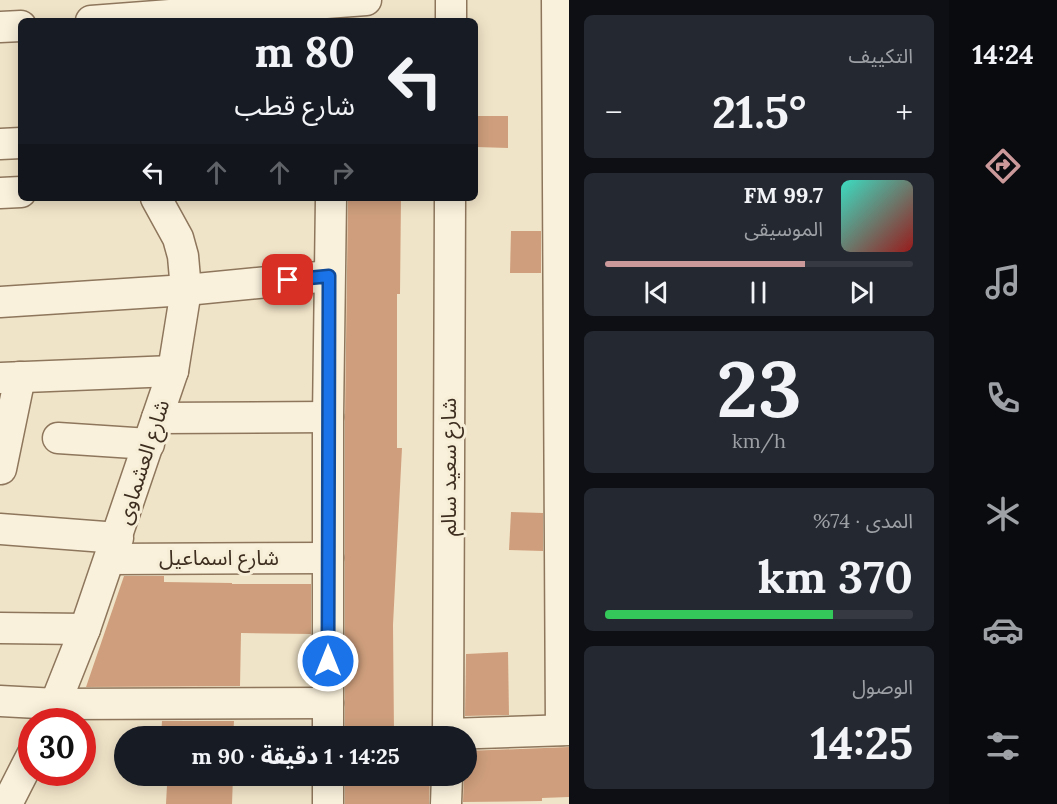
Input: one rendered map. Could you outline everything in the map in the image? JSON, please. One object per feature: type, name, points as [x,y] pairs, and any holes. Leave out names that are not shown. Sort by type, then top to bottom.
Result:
[{"type":"street","points":[[172,18],[333,12],[366,0]]},
{"type":"street","points":[[451,0],[451,18]]},
{"type":"street","points":[[477,734],[565,730],[557,0]]},
{"type":"street","points":[[0,27],[18,26]]},
{"type":"street","points":[[0,144],[18,143]]},
{"type":"street","points":[[0,193],[18,192]]},
{"type":"street","name":"شارع العشماوى","points":[[54,708],[114,548],[173,371],[186,290],[183,256],[178,238],[158,201]]},
{"type":"street","points":[[328,726],[331,201]]},
{"type":"street","name":"شارع سعيد سالم","points":[[448,726],[450,201]]},
{"type":"street","points":[[0,302],[186,290],[329,276]]},
{"type":"street","points":[[1,469],[10,377],[173,371]]},
{"type":"street","points":[[58,438],[328,417]]},
{"type":"street","name":"شارع اسماعيل","points":[[0,529],[114,548],[328,558]]},
{"type":"street","points":[[0,628],[85,629]]},
{"type":"street","points":[[0,701],[30,708]]},
{"type":"street","points":[[96,711],[328,703]]},
{"type":"street","points":[[7,804],[18,782]]},
{"type":"street","points":[[328,786],[328,804]]},
{"type":"street","points":[[446,804],[447,786]]},
{"type":"building","points":[[478,116],[508,116],[508,148],[478,147]]},
{"type":"building","points":[[348,201],[401,201],[400,294],[397,294],[397,448],[402,448],[393,625],[394,726],[345,726]]},
{"type":"building","points":[[511,231],[541,231],[541,273],[510,273]]},
{"type":"building","points":[[511,512],[543,513],[543,551],[509,550]]},
{"type":"building","points":[[124,576],[164,576],[164,582],[311,584],[311,634],[241,633],[240,686],[86,687]]},
{"type":"building","points":[[508,652],[509,715],[465,716],[466,654]]},
{"type":"building","points":[[162,721],[234,721],[234,726],[162,726]]},
{"type":"building","points":[[569,747],[569,797],[542,798],[542,801],[463,802],[464,786],[477,786],[477,751]]},
{"type":"building","points":[[167,786],[233,786],[232,804],[166,804]]},
{"type":"building","points":[[345,786],[430,786],[429,804],[345,804]]},
{"type":"route","points":[[288,280],[329,276],[328,661]]}]
